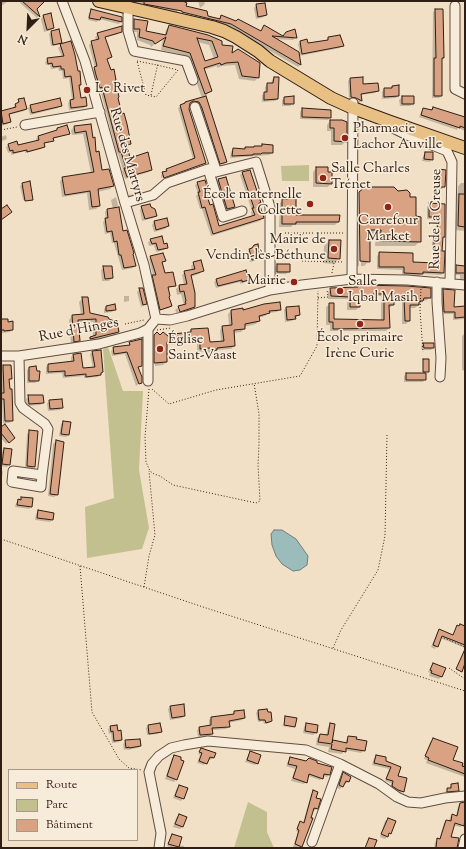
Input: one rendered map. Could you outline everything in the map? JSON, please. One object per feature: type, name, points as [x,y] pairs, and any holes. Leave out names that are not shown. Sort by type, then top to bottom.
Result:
[{"type":"main road","points":[[100,1],[212,27],[236,37],[282,69],[331,98],[376,110],[465,141]]},
{"type":"main road","points":[[353,105],[388,121],[465,148]]},
{"type":"street","name":"Rue des Martyrs","points":[[62,1],[85,61],[144,265],[155,315]]},
{"type":"street","points":[[455,6],[455,89],[465,94]]},
{"type":"street","points":[[130,8],[128,15],[128,31],[134,51],[158,61],[186,61],[193,80]]},
{"type":"street","points":[[456,35],[465,37]]},
{"type":"street","points":[[352,279],[353,105]]},
{"type":"street","points":[[195,107],[212,168],[223,217],[242,212]]},
{"type":"street","points":[[26,125],[100,112]]},
{"type":"street","name":"Rue de la Creuse","points":[[388,121],[393,128],[447,151],[452,162],[450,283]]},
{"type":"street","points":[[212,168],[216,172],[256,162],[270,207],[270,290]]},
{"type":"street","points":[[125,203],[153,195],[167,183],[212,168]]},
{"type":"street","points":[[148,381],[148,332],[155,315],[170,320],[270,290],[331,281],[352,279],[422,280],[465,285]]},
{"type":"street","points":[[438,282],[437,302],[441,358],[440,377]]},
{"type":"street","name":"Rue d'Hinges","points":[[1,356],[19,356],[99,344],[148,332]]},
{"type":"street","points":[[19,356],[20,403],[23,408],[45,424],[48,429],[42,475]]},
{"type":"street","points":[[159,848],[161,833],[150,782],[152,764],[171,748],[208,741],[306,750],[340,764],[379,784],[397,797],[408,802],[421,803],[465,796]]},
{"type":"street","points":[[312,842],[340,764]]},
{"type":"street","points":[[464,848],[465,839]]},
{"type":"path","points":[[137,61],[158,61],[178,70],[156,97],[146,95],[137,61]]},
{"type":"path","points":[[151,96],[158,61]]},
{"type":"path","points":[[1,130],[26,125]]},
{"type":"path","points":[[270,233],[352,233]]},
{"type":"path","points":[[302,233],[302,242]]},
{"type":"path","points":[[302,261],[352,262]]},
{"type":"path","points":[[318,298],[328,297],[327,286],[332,286],[331,281],[335,262]]},
{"type":"path","points":[[422,280],[420,310],[423,352]]},
{"type":"path","points":[[144,587],[148,556],[155,535],[149,469],[146,462],[145,437],[150,394],[149,386],[169,404],[216,390],[300,376],[317,346],[318,283]]},
{"type":"path","points":[[125,324],[146,319],[148,314],[155,315]]},
{"type":"path","points":[[148,332],[171,328]]},
{"type":"path","points":[[149,469],[173,486],[256,504],[260,501],[258,466],[259,414],[254,383]]},
{"type":"path","points":[[333,649],[342,630],[378,570],[385,536],[387,435]]},
{"type":"path","points":[[1,539],[465,691]]},
{"type":"path","points":[[80,566],[92,712],[119,759],[129,768],[150,772]]},
{"type":"path","points":[[444,638],[465,647]]},
{"type":"path","points":[[449,668],[465,679]]},
{"type":"green space","points":[[309,165],[309,181],[282,181],[281,166]]},
{"type":"green space","points":[[108,347],[123,391],[143,391],[139,470],[149,528],[142,549],[87,558],[85,507],[114,498],[103,349]]},
{"type":"green space","points":[[248,802],[267,812],[267,832],[274,848],[234,848]]},
{"type":"water","points":[[274,530],[282,530],[296,539],[308,556],[307,565],[300,570],[293,571],[282,564],[276,556],[272,545],[271,534]]},
{"type":"building","points":[[22,1],[45,1],[37,9],[40,17]]},
{"type":"building","points":[[144,1],[183,1],[187,3],[186,6],[207,11],[208,16],[220,19],[221,15],[236,21],[238,19],[261,31],[264,25],[283,36],[286,32],[295,29],[297,38],[272,36],[299,52],[301,65],[231,24],[182,11],[144,4]]},
{"type":"building","points":[[265,3],[267,15],[258,17],[256,4]]},
{"type":"building","points":[[91,9],[122,17],[122,22],[101,17],[100,20],[89,18]]},
{"type":"building","points":[[435,9],[443,9],[444,58],[442,58],[442,96],[434,96],[434,58],[436,58]]},
{"type":"building","points":[[51,13],[54,28],[47,30],[43,15]]},
{"type":"building","points":[[134,19],[148,21],[146,31],[166,35],[169,25],[208,35],[222,41],[222,45],[233,46],[232,53],[238,49],[260,63],[259,78],[242,76],[238,62],[221,65],[220,63],[204,68],[212,91],[205,94],[190,53],[163,46],[166,37],[155,44],[153,41],[139,37],[140,29],[134,29]],"holes":[[[197,38],[212,41],[218,57],[205,61]]]},
{"type":"building","points":[[122,26],[122,32],[105,37],[112,57],[107,59],[111,70],[114,69],[118,98],[122,114],[124,113],[127,124],[131,144],[127,145],[130,158],[148,152],[152,170],[127,177],[124,168],[126,168],[121,152],[119,152],[102,87],[100,88],[96,75],[94,67],[97,66],[91,41],[99,39],[97,33]]},
{"type":"building","points":[[59,29],[62,43],[53,45],[51,31]]},
{"type":"building","points":[[340,35],[344,46],[302,54],[300,41],[307,39],[308,43],[328,40],[328,37]]},
{"type":"building","points":[[71,41],[78,71],[80,71],[81,85],[79,85],[81,98],[86,97],[87,106],[71,108],[70,100],[74,99],[71,76],[65,77],[64,69],[61,69],[61,66],[53,67],[52,63],[48,64],[47,58],[64,56],[60,44]]},
{"type":"building","points":[[274,77],[279,77],[278,99],[264,100],[264,92],[267,92],[267,83],[273,83]]},
{"type":"building","points":[[363,77],[363,84],[378,83],[379,91],[361,94],[362,101],[351,97],[350,78]]},
{"type":"building","points":[[399,85],[399,96],[384,97],[384,88],[392,88],[392,86]]},
{"type":"building","points":[[206,96],[227,162],[220,164],[202,108],[199,102],[193,101],[190,103],[189,109],[206,163],[164,178],[162,172],[167,171],[166,169],[195,158],[180,105]]},
{"type":"building","points":[[294,96],[294,104],[284,104],[284,97]]},
{"type":"building","points":[[402,96],[414,96],[414,104],[402,104]]},
{"type":"building","points":[[24,98],[27,109],[9,114],[11,122],[3,124],[1,111],[16,107],[15,104],[19,102],[18,99]]},
{"type":"building","points":[[60,98],[62,106],[32,113],[30,105]]},
{"type":"building","points":[[433,107],[465,117],[465,128],[460,126],[460,128],[421,115],[423,108],[432,110]]},
{"type":"building","points":[[302,108],[331,110],[331,118],[302,117]]},
{"type":"building","points":[[330,120],[342,120],[347,122],[347,142],[334,141],[334,128],[330,128]]},
{"type":"building","points":[[91,124],[93,138],[95,137],[96,152],[99,151],[102,170],[109,169],[114,186],[98,189],[100,206],[92,207],[90,191],[65,195],[62,177],[94,172],[86,131],[75,133],[74,126]]},
{"type":"building","points":[[67,125],[70,134],[53,138],[54,141],[44,143],[45,147],[27,152],[27,150],[13,153],[13,150],[10,151],[8,144],[17,141],[18,145],[39,140],[38,136]]},
{"type":"building","points":[[262,144],[273,145],[273,153],[232,156],[233,148],[245,149],[245,147],[262,146]]},
{"type":"building","points":[[425,152],[433,152],[433,160],[424,159]]},
{"type":"building","name":"Salle Charles Trénet","points":[[316,167],[328,167],[328,172],[332,172],[332,184],[316,183]]},
{"type":"building","points":[[438,169],[446,170],[445,187],[438,187]]},
{"type":"building","points":[[250,170],[261,203],[259,203],[264,218],[213,234],[205,207],[202,208],[197,182],[205,180],[208,190],[205,190],[210,205],[213,204],[219,226],[255,215],[242,172]]},
{"type":"building","points":[[226,177],[235,207],[227,209],[218,179]]},
{"type":"building","points":[[30,181],[33,200],[25,201],[22,183]]},
{"type":"building","name":"Carrefour Market","points":[[365,187],[394,187],[398,191],[407,190],[410,193],[410,197],[416,197],[416,216],[421,217],[421,242],[380,241],[381,230],[370,230],[370,262],[360,261],[359,192]]},
{"type":"building","points":[[459,194],[465,194],[465,227],[458,226]]},
{"type":"building","points":[[282,199],[296,199],[296,215],[340,215],[339,222],[296,222],[296,224],[282,224]]},
{"type":"building","points":[[429,203],[445,204],[445,237],[443,237],[442,251],[445,251],[444,273],[404,273],[404,267],[379,267],[379,252],[413,253],[413,262],[435,263],[436,249],[434,249],[434,233],[437,233],[438,222],[434,222],[434,217],[429,217]]},
{"type":"building","points":[[150,204],[151,207],[155,209],[157,216],[145,219],[141,206]]},
{"type":"building","points":[[7,205],[12,212],[1,220],[1,209]]},
{"type":"building","points":[[119,207],[123,231],[127,230],[134,253],[136,266],[124,268],[121,255],[119,255],[117,241],[114,242],[112,231],[107,232],[105,218],[108,218],[107,209]]},
{"type":"building","points":[[167,218],[169,226],[156,230],[154,221]]},
{"type":"building","points":[[162,236],[164,244],[167,243],[168,248],[158,250],[156,243],[152,244],[150,239]]},
{"type":"building","name":"Mairie de Vendin-lès-Béthune","points":[[329,240],[341,240],[340,259],[328,258]]},
{"type":"building","points":[[258,244],[260,258],[252,260],[249,249]]},
{"type":"building","points":[[163,253],[166,261],[162,262],[165,273],[173,272],[176,286],[168,287],[172,306],[160,310],[152,275],[156,275],[150,256]]},
{"type":"building","points":[[201,260],[204,271],[191,275],[195,293],[195,307],[180,312],[178,306],[186,304],[184,291],[180,292],[179,285],[187,284],[184,271],[195,269],[193,262]]},
{"type":"building","points":[[277,264],[290,264],[290,272],[277,272]]},
{"type":"building","points":[[456,265],[465,266],[465,273],[456,273]]},
{"type":"building","points":[[103,266],[112,266],[113,278],[105,279]]},
{"type":"building","points":[[246,270],[249,280],[242,282],[242,280],[218,286],[216,279]]},
{"type":"building","points":[[358,285],[431,288],[431,298],[424,298],[423,301],[419,301],[419,305],[410,305],[410,321],[405,321],[404,298],[394,298],[394,305],[389,305],[390,328],[333,329],[333,322],[329,322],[329,303],[334,303],[334,319],[384,320],[384,294],[373,294],[373,299],[360,300],[360,307],[350,307],[350,297],[331,296],[330,288],[358,287]]},
{"type":"building","points":[[139,288],[143,288],[147,304],[143,305]]},
{"type":"building","points":[[443,289],[455,290],[454,307],[465,306],[465,317],[455,318],[455,312],[444,312]]},
{"type":"building","points":[[82,297],[88,297],[90,313],[108,317],[109,319],[117,322],[119,332],[90,339],[90,337],[96,335],[96,319],[78,320],[80,341],[74,342],[72,315],[84,314]]},
{"type":"building","points":[[280,302],[281,310],[269,311],[270,313],[259,316],[260,321],[245,324],[245,329],[234,330],[235,346],[217,348],[217,350],[211,351],[210,348],[200,349],[200,341],[167,342],[167,362],[154,363],[154,335],[157,332],[160,335],[163,332],[173,340],[173,334],[191,332],[191,329],[208,328],[210,342],[224,341],[222,326],[232,325],[231,310],[243,308],[243,310],[264,304]]},
{"type":"building","points":[[115,304],[116,310],[106,311],[106,306]]},
{"type":"building","points":[[299,306],[300,315],[295,316],[296,319],[287,320],[286,307]]},
{"type":"building","points":[[1,319],[8,319],[8,322],[13,321],[13,330],[1,330]]},
{"type":"building","points":[[142,339],[142,366],[138,367],[142,377],[142,383],[139,384],[127,352],[114,354],[113,347],[130,345],[129,342]]},
{"type":"building","points":[[423,343],[434,343],[434,348],[424,348]]},
{"type":"building","points":[[101,350],[103,372],[101,375],[86,377],[86,374],[65,376],[65,371],[48,372],[48,364],[74,361],[73,354],[81,353],[83,368],[95,367],[92,351]]},
{"type":"building","points":[[423,359],[429,359],[429,372],[423,372]]},
{"type":"building","points":[[3,365],[11,365],[12,379],[9,379],[10,389],[12,389],[13,421],[5,421],[4,399],[1,399],[1,393],[4,393]]},
{"type":"building","points":[[36,366],[37,371],[40,371],[39,381],[29,381],[29,367]]},
{"type":"building","points":[[406,373],[426,373],[426,380],[406,380]]},
{"type":"building","points":[[28,395],[43,395],[44,403],[29,404]]},
{"type":"building","points":[[62,399],[63,408],[50,409],[49,400]]},
{"type":"building","points":[[63,421],[71,422],[69,435],[61,434]]},
{"type":"building","points":[[5,424],[15,438],[9,443],[1,433],[1,427]]},
{"type":"building","points":[[29,430],[38,431],[35,467],[27,466]]},
{"type":"building","points":[[56,440],[64,442],[58,495],[50,494]]},
{"type":"building","points":[[4,448],[12,449],[10,465],[2,464]]},
{"type":"building","points":[[21,497],[33,498],[32,507],[17,505],[18,499],[21,500]]},
{"type":"building","points":[[38,510],[54,513],[53,520],[37,518]]},
{"type":"building","points":[[460,624],[465,626],[465,645],[442,636],[438,647],[433,645],[439,629],[453,635],[457,625],[459,626]]},
{"type":"building","points":[[465,649],[465,663],[462,672],[456,669]]},
{"type":"building","points":[[433,663],[446,668],[442,677],[431,673],[432,671],[430,670]]},
{"type":"building","points":[[184,704],[185,716],[172,718],[170,706]]},
{"type":"building","points":[[267,709],[268,712],[271,712],[272,721],[266,723],[265,720],[259,720],[258,710]]},
{"type":"building","points":[[244,710],[245,718],[229,721],[230,727],[212,728],[213,734],[200,735],[199,727],[211,725],[211,717],[234,714],[234,711]]},
{"type":"building","points":[[285,716],[297,718],[295,727],[284,725]]},
{"type":"building","points":[[160,723],[162,732],[149,734],[148,725]]},
{"type":"building","points":[[306,723],[318,725],[317,733],[305,731]]},
{"type":"building","points":[[330,723],[335,724],[332,743],[333,740],[347,743],[348,736],[357,737],[356,739],[367,741],[365,751],[346,748],[346,752],[331,749],[332,744],[318,742],[320,734],[328,735]]},
{"type":"building","points":[[117,725],[118,731],[121,730],[122,740],[114,741],[113,731],[111,732],[110,726]]},
{"type":"building","points":[[433,738],[458,747],[453,760],[463,763],[462,766],[465,767],[465,774],[428,760],[429,758],[425,756]]},
{"type":"building","points":[[140,739],[141,746],[126,748],[125,740]]},
{"type":"building","points":[[201,748],[216,753],[214,758],[210,757],[207,764],[199,761],[202,753],[199,752]]},
{"type":"building","points":[[250,751],[261,755],[258,764],[247,760]]},
{"type":"building","points":[[174,755],[181,757],[181,760],[184,761],[177,780],[167,776]]},
{"type":"building","points":[[376,755],[386,757],[386,761],[401,767],[398,776],[407,778],[404,792],[392,786],[393,781],[386,779],[391,767],[374,763]]},
{"type":"building","points":[[290,757],[306,761],[309,758],[317,761],[317,763],[332,767],[330,775],[324,774],[323,779],[309,774],[307,783],[293,778],[297,766],[288,764]]},
{"type":"building","points":[[343,772],[351,777],[349,782],[346,781],[343,787],[339,785]]},
{"type":"building","points":[[458,783],[459,791],[447,792],[447,788],[451,788],[451,784]]},
{"type":"building","points":[[179,785],[188,788],[184,799],[175,796]]},
{"type":"building","points":[[313,790],[318,792],[316,798],[321,799],[318,809],[314,808],[311,818],[313,818],[302,847],[295,844],[299,830],[297,829],[300,821],[304,823]]},
{"type":"building","points":[[465,802],[464,826],[455,823],[451,837],[459,838],[457,848],[436,848],[437,838],[440,839],[446,820],[451,821],[452,814],[457,816],[460,803]]},
{"type":"building","points":[[179,814],[187,817],[183,827],[175,824]]},
{"type":"building","points":[[388,818],[396,821],[391,834],[389,833],[388,837],[381,834]]},
{"type":"building","points":[[172,834],[182,837],[179,847],[168,844]]},
{"type":"building","points":[[369,838],[377,840],[374,848],[365,848]]},
{"type":"place","name":"Le Rivet","points":[[87,90]]},
{"type":"place","name":"Pharmacie Lachor Auville","points":[[345,138]]},
{"type":"place","name":"Salle Charles Trénet","points":[[323,178]]},
{"type":"place","name":"École maternelle Colette","points":[[310,204]]},
{"type":"place","name":"Carrefour Market","points":[[388,207]]},
{"type":"place","name":"Mairie de Vendin-lès-Béthune","points":[[334,249]]},
{"type":"place","name":"Mairie","points":[[294,282]]},
{"type":"place","name":"Salle Iqbal Masih","points":[[340,291]]},
{"type":"place","name":"École primaire Irène Curie","points":[[360,324]]},
{"type":"place","name":"Église Saint-Vaast","points":[[160,349]]}]
